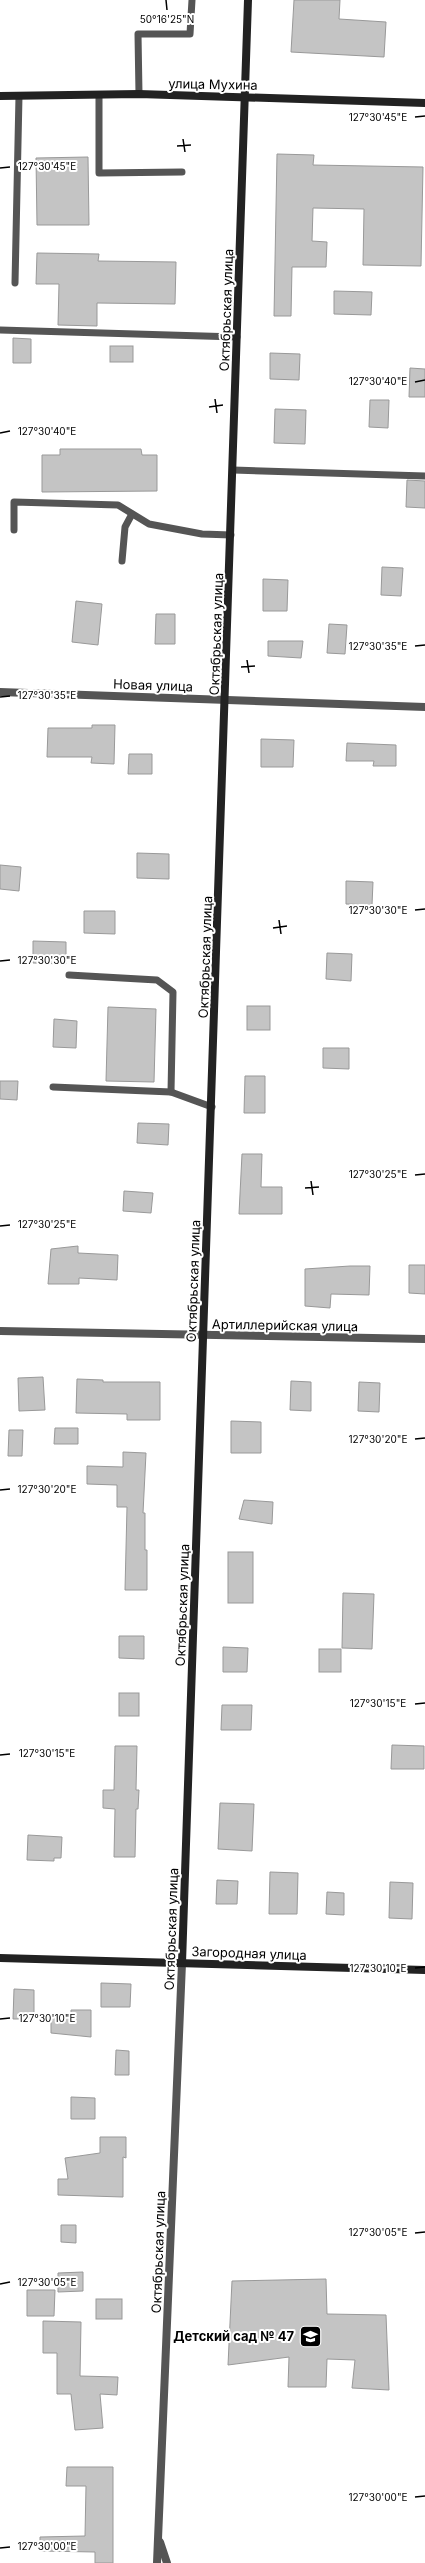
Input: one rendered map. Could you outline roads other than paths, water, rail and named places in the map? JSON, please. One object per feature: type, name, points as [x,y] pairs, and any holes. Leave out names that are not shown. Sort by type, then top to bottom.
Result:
[{"type":"main road","name":"Октябрьская улица","points":[[182,1963],[212,1107],[248,0]]},
{"type":"main road","name":"улица Мухина","points":[[0,96],[139,94],[425,103]]},
{"type":"main road","name":"Загородная улица","points":[[0,1958],[425,1970]]},
{"type":"street","name":"Новая улица","points":[[0,692],[425,707]]},
{"type":"street","name":"Артиллерийская улица","points":[[0,1331],[203,1336],[425,1338]]},
{"type":"street","name":"Октябрьская улица","points":[[157,2563],[182,1963]]},
{"type":"street","points":[[158,2538],[167,2563]]},
{"type":"lane","points":[[139,94],[138,34],[190,34],[192,0]]},
{"type":"lane","points":[[99,95],[99,172],[182,172]]},
{"type":"lane","points":[[15,283],[19,96]]},
{"type":"lane","points":[[0,330],[237,337]]},
{"type":"lane","points":[[233,470],[425,476]]},
{"type":"lane","points":[[14,530],[14,502],[118,505],[149,524],[202,534],[231,535]]},
{"type":"lane","points":[[122,561],[125,527],[132,514]]},
{"type":"lane","points":[[69,975],[157,980],[173,992],[171,1092]]},
{"type":"lane","points":[[53,1087],[171,1092],[212,1107]]},
{"type":"place","name":"Детский сад № 47","points":[[310,2336]]}]
